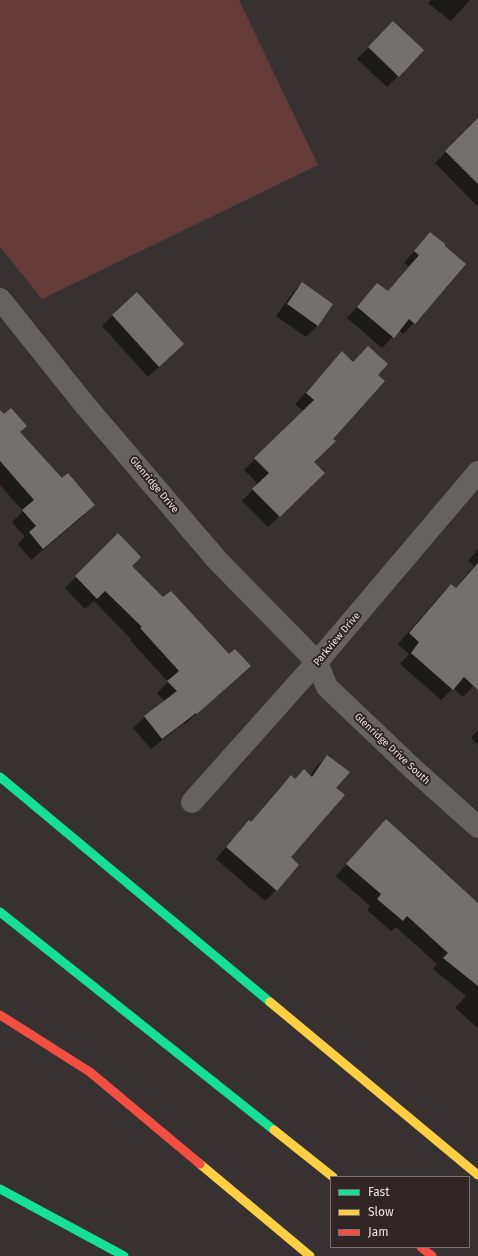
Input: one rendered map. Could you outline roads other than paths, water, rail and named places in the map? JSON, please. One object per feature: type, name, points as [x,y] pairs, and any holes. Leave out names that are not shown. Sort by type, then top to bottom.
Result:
[{"type":"highway","points":[[0,777],[478,1175]]},
{"type":"highway","points":[[0,912],[332,1176]]},
{"type":"highway","points":[[0,1015],[90,1072],[310,1256]]},
{"type":"highway","points":[[0,1189],[124,1256]]},
{"type":"highway","points":[[422,1248],[432,1256]]},
{"type":"street","name":"Glenridge Drive","points":[[0,300],[85,405],[218,560],[317,662]]},
{"type":"street","name":"Parkview Drive","points":[[192,802],[317,662],[478,472]]},
{"type":"street","name":"Glenridge Drive South","points":[[317,662],[327,687],[478,827]]}]
